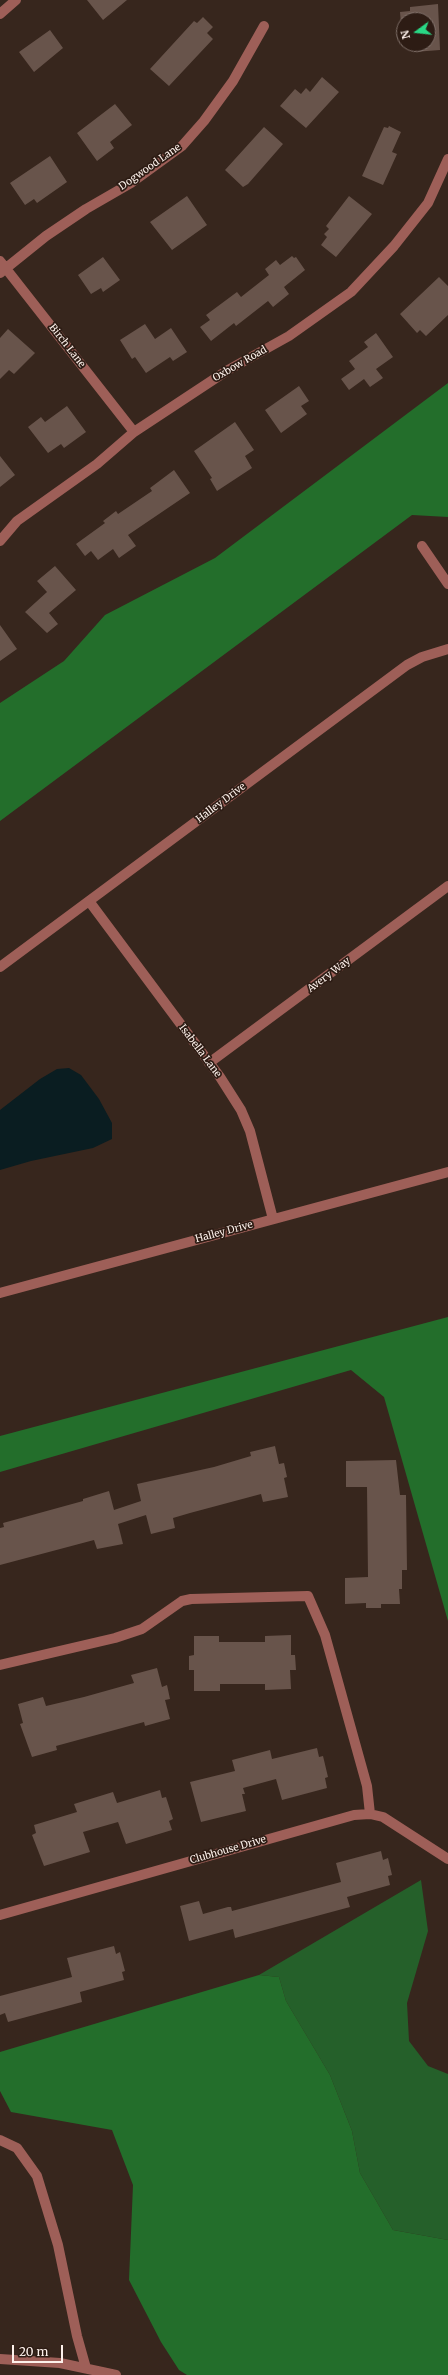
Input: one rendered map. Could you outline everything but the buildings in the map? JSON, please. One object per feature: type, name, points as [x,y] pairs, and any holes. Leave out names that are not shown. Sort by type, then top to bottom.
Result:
[{"type":"street","points":[[0,14],[16,0]]},
{"type":"street","name":"Dogwood Lane","points":[[2,267],[57,228],[131,183],[182,146],[204,121],[233,81],[264,26]]},
{"type":"street","name":"Oxbow Road","points":[[0,541],[17,521],[97,464],[134,432],[228,370],[290,336],[351,292],[394,246],[428,203],[448,159]]},
{"type":"street","name":"Birch Lane","points":[[2,267],[134,432]]},
{"type":"street","points":[[422,546],[448,584]]},
{"type":"street","name":"Halley Drive","points":[[0,967],[407,665],[422,657],[448,649]]},
{"type":"street","name":"Avery Way","points":[[209,1063],[448,886]]},
{"type":"street","name":"Isabella Lane","points":[[89,901],[234,1099],[250,1131],[273,1219]]},
{"type":"street","name":"Halley Drive","points":[[0,1293],[448,1172]]},
{"type":"street","points":[[0,1665],[115,1638],[142,1629],[182,1601],[191,1599],[308,1596],[325,1635],[367,1786],[370,1814]]},
{"type":"street","name":"Clubhouse Drive","points":[[0,1914],[340,1818],[370,1814],[383,1818],[448,1859]]},
{"type":"street","points":[[0,2140],[17,2148],[37,2176],[58,2245],[77,2336],[86,2368]]},
{"type":"street","points":[[0,2359],[26,2359],[86,2368],[116,2375]]},
{"type":"green space","points":[[448,383],[448,517],[412,515],[0,821],[0,703],[64,661],[105,615],[215,558]]},
{"type":"green space","points":[[448,1317],[448,1621],[384,1397],[351,1370],[0,1472],[0,1436]]},
{"type":"green space","points":[[421,1880],[428,1931],[407,2003],[409,2041],[428,2066],[448,2074],[448,2240],[393,2230],[360,2173],[352,2131],[330,2075],[286,2001],[279,1977],[259,1975]]},
{"type":"green space","points":[[259,1975],[279,1977],[286,2001],[330,2075],[352,2131],[360,2173],[393,2230],[448,2240],[448,2375],[187,2375],[179,2370],[161,2342],[129,2280],[133,2185],[112,2130],[11,2112],[0,2091],[0,2052]]},
{"type":"water","points":[[69,1068],[81,1075],[99,1099],[112,1123],[112,1139],[93,1148],[31,1161],[0,1170],[0,1110],[40,1079],[57,1069]]}]
